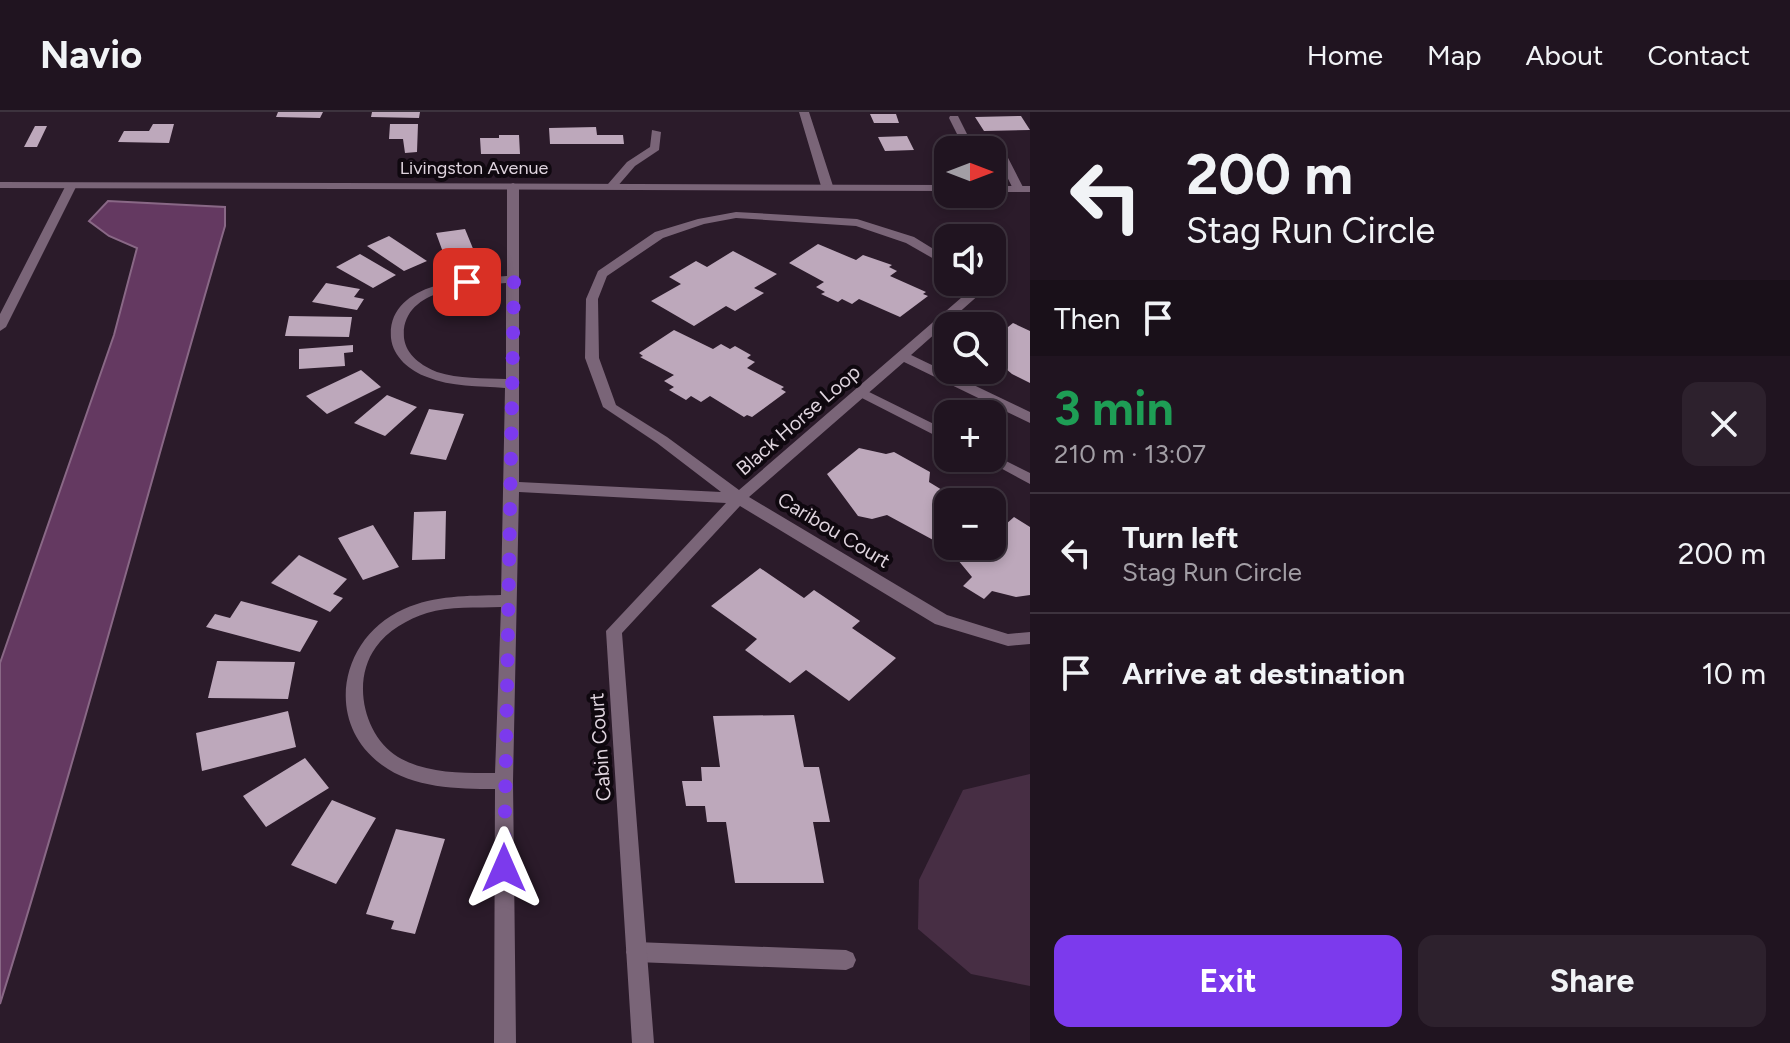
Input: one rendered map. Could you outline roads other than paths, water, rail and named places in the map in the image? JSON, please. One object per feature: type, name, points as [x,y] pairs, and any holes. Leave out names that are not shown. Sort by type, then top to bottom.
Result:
[{"type":"street","points":[[804,112],[827,186]]},
{"type":"street","points":[[954,118],[965,140],[1001,154],[1024,189]]},
{"type":"street","points":[[612,186],[631,164],[655,148],[656,132]]},
{"type":"street","name":"Livingston Avenue","points":[[0,185],[934,188]]},
{"type":"street","points":[[0,327],[71,185]]},
{"type":"street","points":[[505,1043],[504,781],[512,487],[513,186]]},
{"type":"street","name":"Black Horse Loop","points":[[934,255],[910,240],[857,223],[736,215],[702,221],[659,235],[602,274],[592,299],[592,358],[610,407],[662,440],[739,498],[971,296]]},
{"type":"street","points":[[513,384],[434,375],[418,368],[405,357],[397,327],[401,315],[414,301],[430,292],[467,282],[514,279]]},
{"type":"street","points":[[902,356],[1030,418]]},
{"type":"street","points":[[861,392],[934,430]]},
{"type":"street","points":[[1006,467],[1030,479]]},
{"type":"street","name":"Caribou Court","points":[[512,487],[739,498],[941,620],[1008,640],[1030,638]]},
{"type":"street","name":"Cabin Court","points":[[643,1043],[614,631],[739,498]]},
{"type":"street","points":[[504,781],[464,781],[425,776],[389,760],[367,738],[355,709],[356,670],[368,645],[386,627],[412,612],[436,605],[507,601]]},
{"type":"street","points":[[636,952],[846,960]]}]
